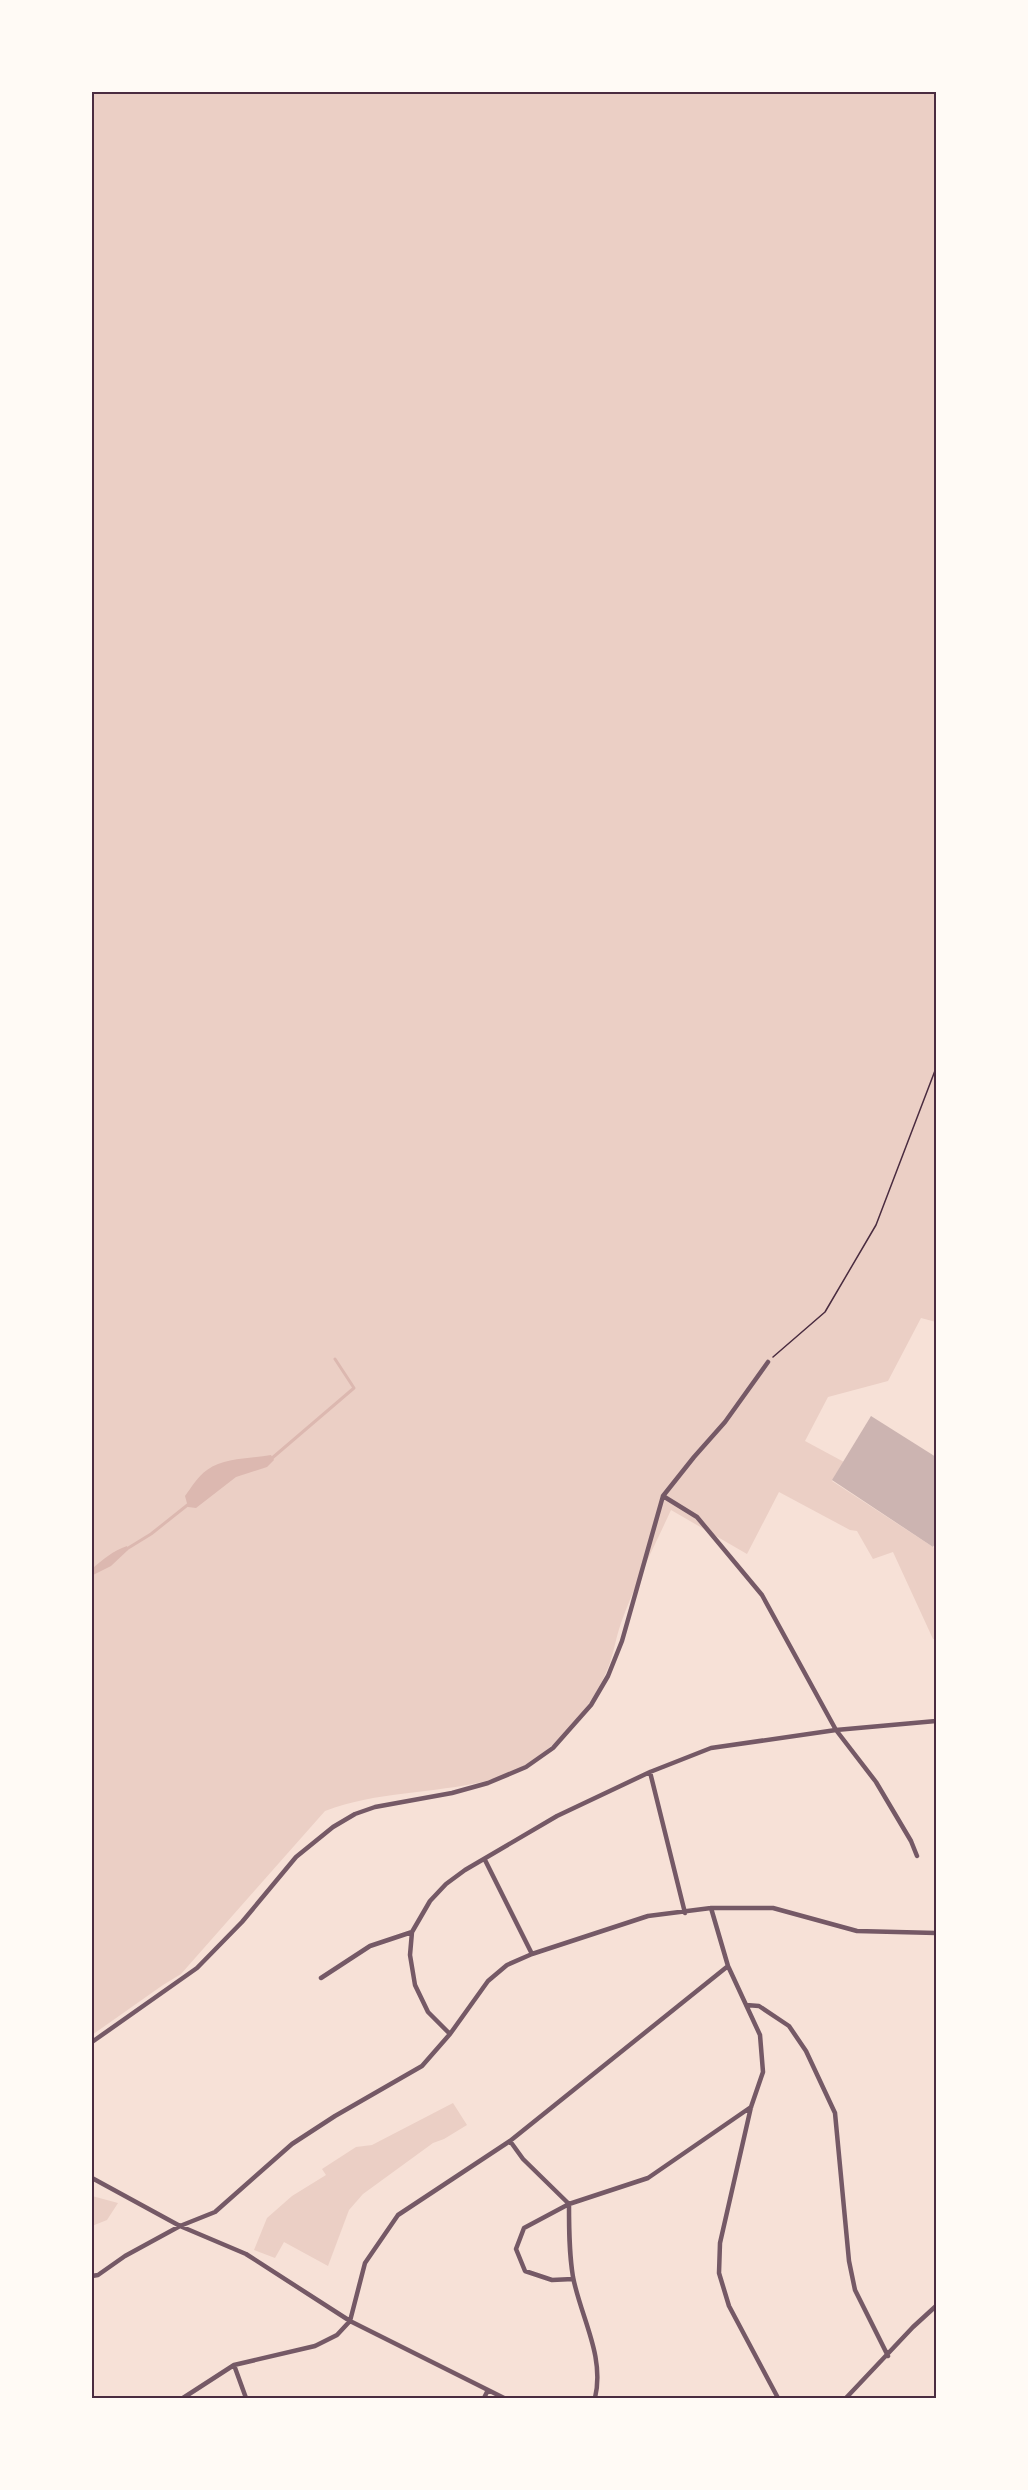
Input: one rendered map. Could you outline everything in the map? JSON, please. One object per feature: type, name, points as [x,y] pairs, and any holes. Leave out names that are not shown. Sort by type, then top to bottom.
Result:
[{"type":"street","points":[[92,2042],[135,2014],[197,1968],[242,1922],[296,1857],[333,1827],[355,1814],[375,1807],[488,1784],[526,1767],[553,1748],[591,1705],[608,1676],[622,1641],[663,1496],[725,1422],[768,1362]]},
{"type":"street","points":[[663,1496],[697,1517],[762,1595],[836,1730],[876,1782],[911,1841],[917,1856]]},
{"type":"street","points":[[450,2034],[428,2012],[415,1985],[410,1955],[412,1932],[430,1901],[446,1884],[465,1870],[557,1816],[650,1772],[711,1748],[836,1730],[936,1721]]},
{"type":"street","points":[[650,1772],[685,1913]]},
{"type":"street","points":[[485,1860],[532,1954]]},
{"type":"street","points":[[711,1908],[728,1966],[760,2035],[763,2072],[751,2107],[720,2243],[719,2273],[729,2306],[778,2398]]},
{"type":"street","points":[[92,2276],[98,2275],[125,2256],[180,2226],[215,2212],[292,2145],[335,2116],[422,2066],[450,2034],[488,1982],[507,1965],[532,1954],[648,1916],[711,1908],[773,1908],[857,1931],[936,1933]]},
{"type":"street","points":[[321,1978],[370,1946],[412,1932]]},
{"type":"street","points":[[183,2398],[234,2365],[315,2346],[337,2335],[350,2321],[365,2263],[398,2215],[510,2141],[728,1966]]},
{"type":"street","points":[[746,2006],[759,2006],[789,2026],[807,2051],[835,2114],[849,2261],[855,2290],[888,2356]]},
{"type":"street","points":[[573,2279],[552,2280],[525,2271],[516,2248],[525,2228],[569,2204],[648,2178],[751,2107]]},
{"type":"street","points":[[510,2141],[524,2159],[569,2204],[568,2241],[573,2279],[595,2350],[598,2373],[595,2398]]},
{"type":"street","points":[[92,2178],[180,2226],[246,2254],[350,2321],[504,2398]]},
{"type":"street","points":[[846,2398],[936,2306]]},
{"type":"street","points":[[234,2365],[246,2398]]},
{"type":"street","points":[[484,2398],[488,2390]]},
{"type":"path","points":[[768,1362],[825,1312],[876,1225],[936,1068]]},
{"type":"shaded area","points":[[92,92],[936,92],[936,1322],[921,1318],[888,1381],[828,1397],[805,1441],[844,1462],[832,1481],[936,1549],[936,1639],[933,1639],[893,1552],[873,1559],[857,1531],[850,1530],[779,1492],[747,1554],[671,1510],[626,1608],[605,1675],[584,1710],[557,1741],[541,1755],[523,1766],[486,1781],[385,1796],[325,1811],[181,1974],[92,2035]]},
{"type":"shaded area","points":[[271,1455],[274,1460],[267,1467],[236,1477],[196,1508],[188,1507],[185,1496],[207,1470],[230,1461]]},
{"type":"shaded area","points":[[127,1546],[128,1550],[111,1566],[93,1575],[92,1569],[96,1565]]},
{"type":"shaded area","points":[[453,2103],[467,2125],[433,2143],[363,2194],[349,2210],[328,2266],[284,2242],[275,2258],[254,2250],[267,2218],[292,2196],[326,2175],[322,2169],[356,2147],[372,2145]]},
{"type":"shaded area","points":[[92,2196],[118,2203],[107,2220],[92,2226]]},
{"type":"building","points":[[871,1416],[936,1457],[936,1542],[933,1547],[832,1480]]},
{"type":"waterway","points":[[271,1459],[354,1388],[335,1359]]},
{"type":"waterway","points":[[125,1550],[151,1534],[190,1503]]}]
